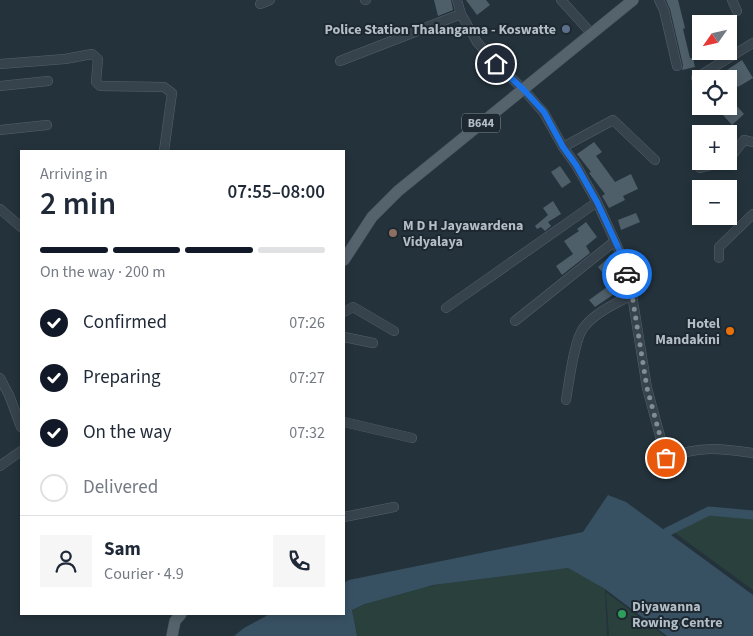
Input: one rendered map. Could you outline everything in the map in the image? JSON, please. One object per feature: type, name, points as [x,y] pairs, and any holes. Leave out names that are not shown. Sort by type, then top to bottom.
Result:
[{"type":"main road","name":"B644","points":[[345,258],[372,217],[398,191],[633,0]]},
{"type":"main road","points":[[172,636],[175,621],[180,615]]},
{"type":"street","points":[[260,4],[270,0]]},
{"type":"street","points":[[457,0],[461,14],[477,42],[544,112],[597,202],[623,258],[632,295],[647,388],[666,458],[685,451],[715,448],[753,453]]},
{"type":"street","points":[[561,0],[592,33]]},
{"type":"street","points":[[659,0],[664,10],[676,66]]},
{"type":"street","points":[[732,0],[737,11]]},
{"type":"street","points":[[340,61],[461,14]]},
{"type":"street","points":[[709,70],[753,43]]},
{"type":"street","points":[[0,64],[65,59],[92,54],[98,59],[96,82],[100,86],[164,87],[172,93],[164,150]]},
{"type":"street","points":[[0,86],[48,82]]},
{"type":"street","points":[[563,147],[613,120],[655,160]]},
{"type":"street","points":[[0,130],[48,125]]},
{"type":"street","points":[[737,149],[744,140],[753,142]]},
{"type":"street","points":[[446,308],[597,202]]},
{"type":"street","points":[[0,209],[20,226]]},
{"type":"street","points":[[719,258],[719,247],[753,214]]},
{"type":"street","points":[[515,321],[615,241]]},
{"type":"street","points":[[566,400],[582,328],[598,313],[632,295]]},
{"type":"street","points":[[345,311],[353,307],[394,331]]},
{"type":"street","points":[[345,337],[373,343]]},
{"type":"street","points":[[0,378],[9,395],[20,424]]},
{"type":"street","points":[[345,422],[412,438]]},
{"type":"street","points":[[0,466],[20,452]]},
{"type":"street","points":[[345,517],[394,507]]},
{"type":"green space","points":[[710,515],[753,519],[753,590],[675,533]]},
{"type":"green space","points":[[568,568],[605,589],[607,636],[357,636],[352,610],[377,600],[403,592],[458,581]]},
{"type":"green space","name":"Diyawanna Rowing Centre","points":[[606,592],[665,636],[609,636]]},
{"type":"water","points":[[608,495],[626,502],[753,595],[753,636],[667,636],[605,589],[568,568],[433,585],[365,604],[352,610],[357,636],[234,636],[244,628],[268,615],[345,615],[345,582],[349,580],[583,532]]},
{"type":"building","points":[[434,0],[451,0],[453,10],[438,16]]},
{"type":"building","points":[[466,0],[486,0],[490,5],[477,15]]},
{"type":"building","points":[[666,0],[678,0],[690,58],[693,60],[695,67],[682,70],[683,65],[670,9]]},
{"type":"building","points":[[742,60],[753,78],[738,87],[737,70],[727,70]]},
{"type":"building","points":[[737,106],[744,114],[732,125],[723,115],[737,115]]},
{"type":"building","points":[[594,142],[602,152],[596,156],[615,182],[631,174],[638,189],[623,196],[625,200],[609,208],[602,196],[605,194],[577,154]]},
{"type":"building","points":[[560,166],[571,182],[562,188],[551,172]]},
{"type":"building","points":[[553,201],[561,214],[548,222],[551,226],[545,231],[541,227],[537,229],[535,226],[548,215],[543,208]]},
{"type":"building","points":[[636,213],[640,222],[621,230],[618,220]]},
{"type":"building","points":[[586,222],[597,237],[586,246],[590,253],[562,275],[556,266],[573,254],[564,241],[579,231],[577,229]]},
{"type":"building","points":[[607,259],[620,274],[610,282],[598,267]]},
{"type":"building","points":[[614,282],[620,290],[595,307],[589,300]]},
{"type":"waterway","points":[[667,532],[709,511],[753,515]]},
{"type":"way so far","points":[[627,274],[647,388],[666,458]]},
{"type":"place","name":"Police Station Thalangama - Koswatte","points":[[566,29]]},
{"type":"place","name":"M D H Jayawardena Vidyalaya","points":[[393,233]]},
{"type":"place","name":"Hotel Mandakini","points":[[730,331]]},
{"type":"place","name":"Diyawanna Rowing Centre","points":[[622,614]]},
{"type":"route","points":[[496,64],[544,112],[597,202],[623,258],[627,274]]}]
